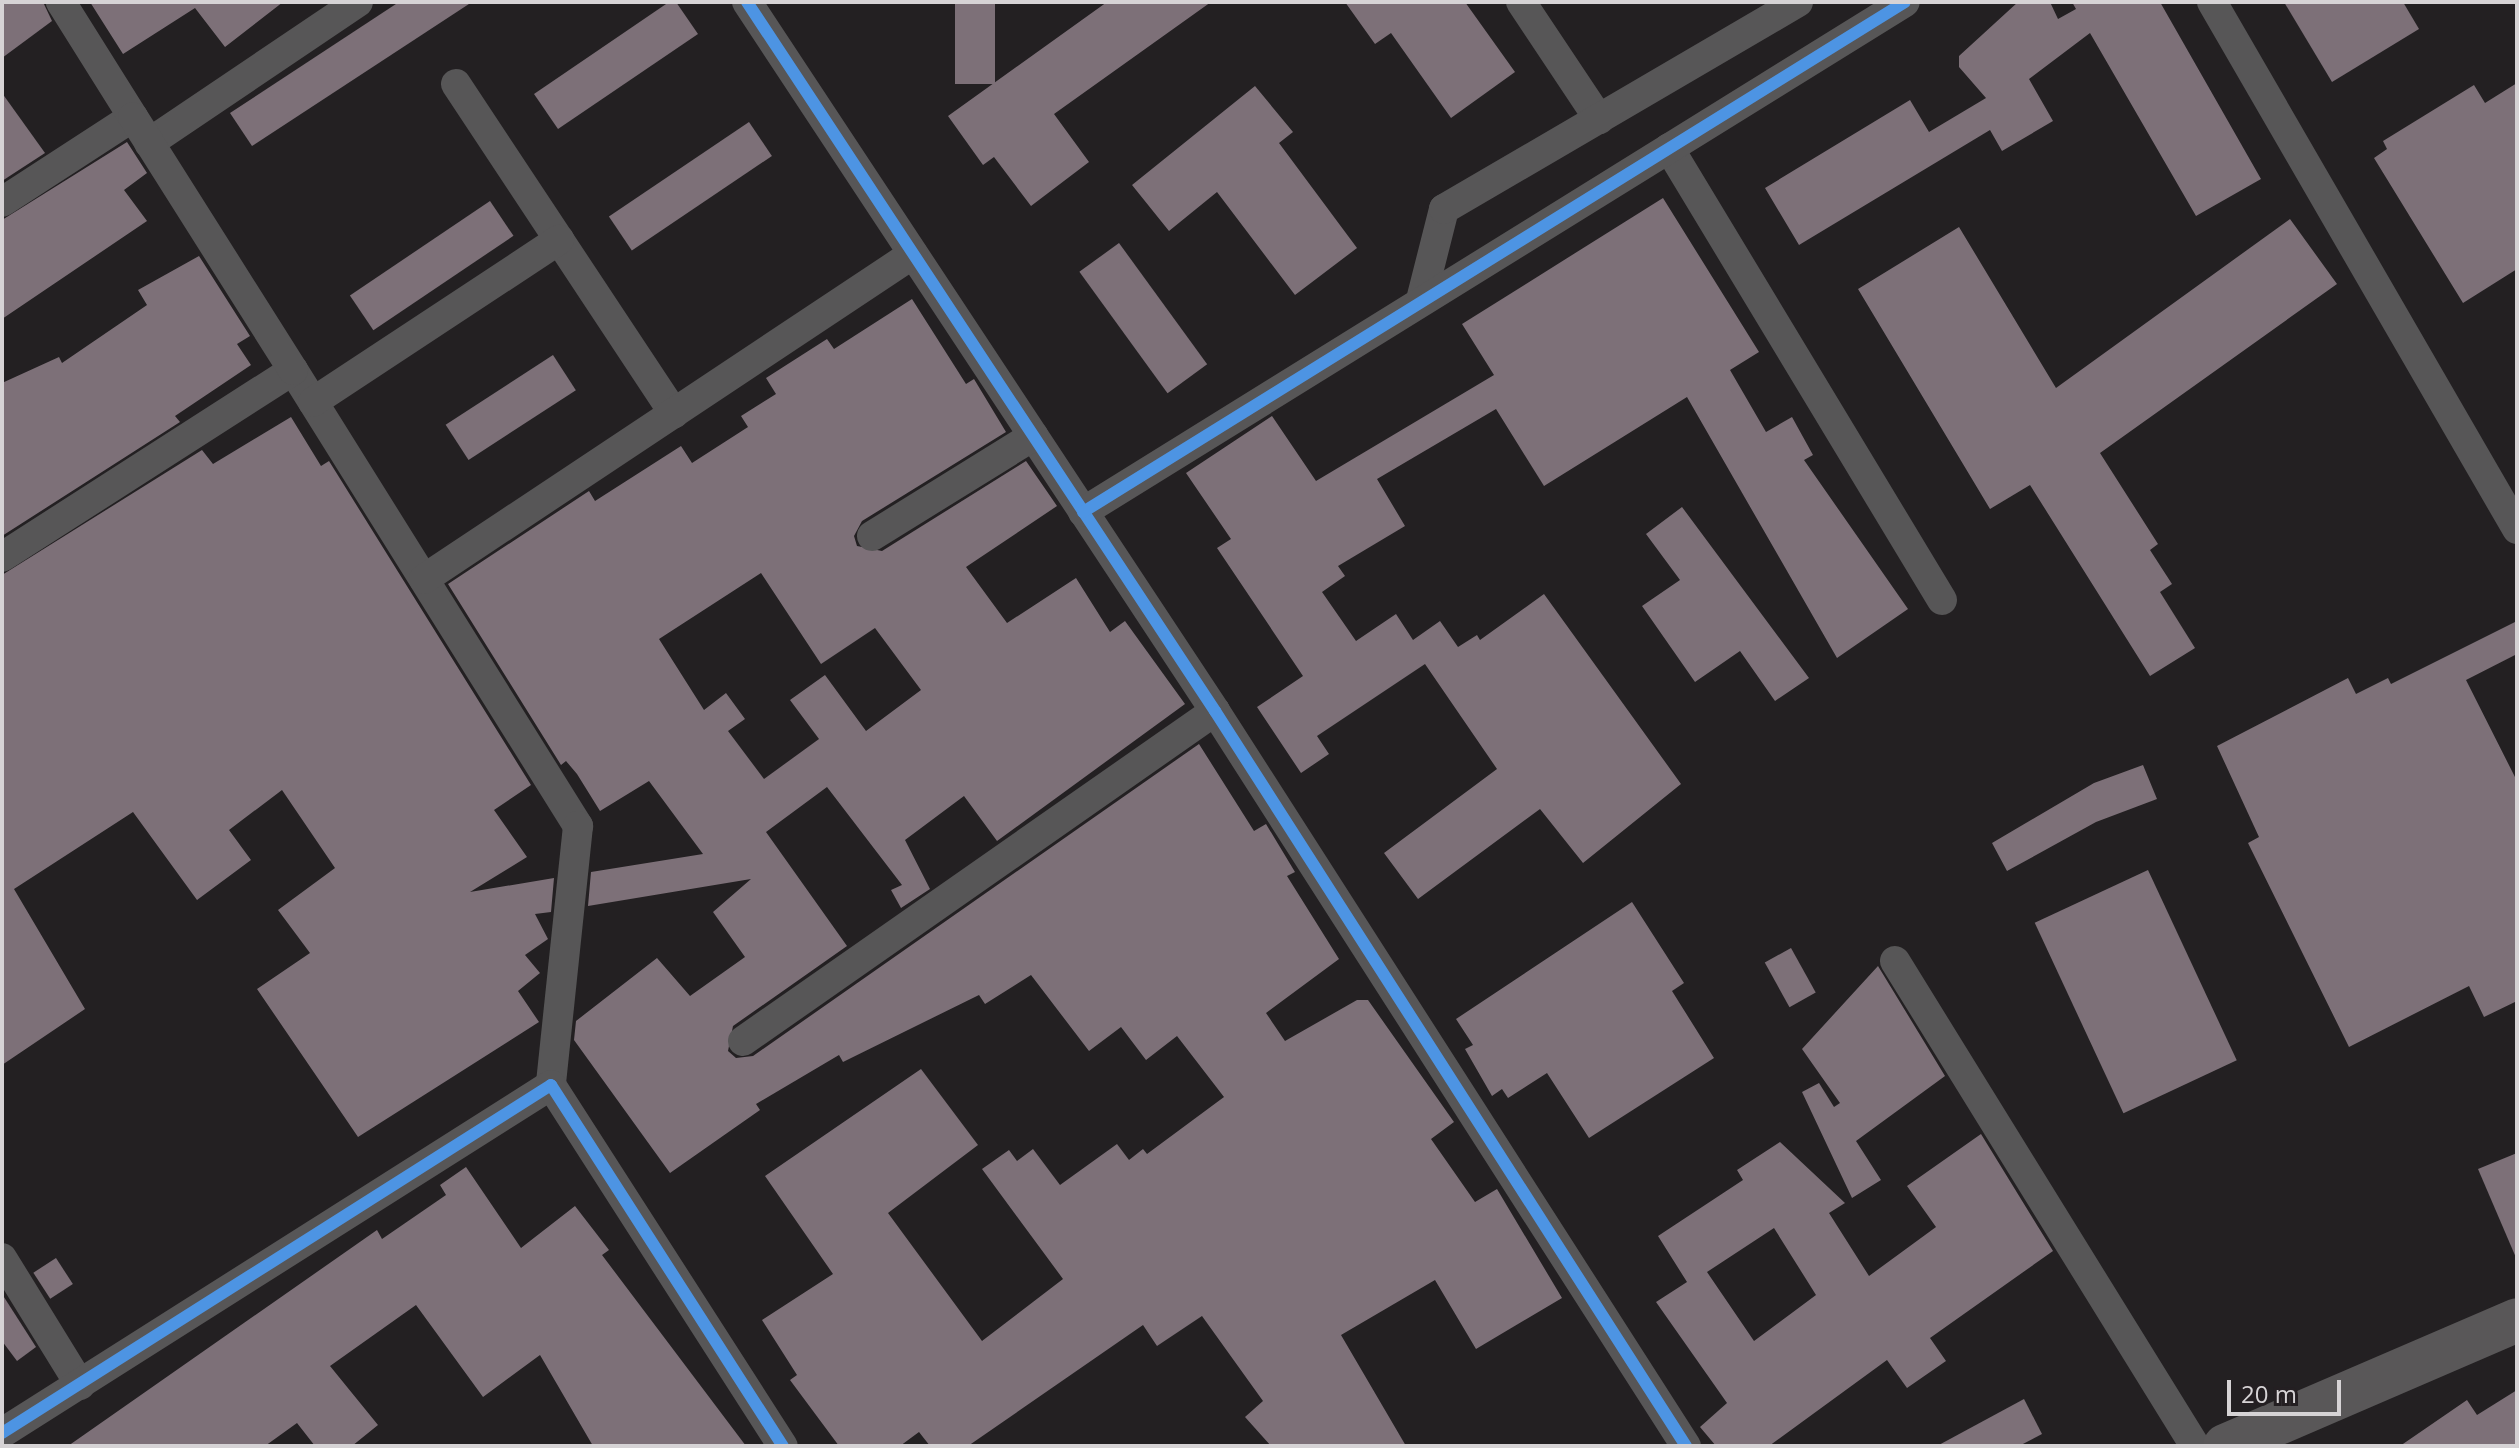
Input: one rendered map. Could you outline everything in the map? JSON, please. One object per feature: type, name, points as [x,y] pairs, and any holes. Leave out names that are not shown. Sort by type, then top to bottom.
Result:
[{"type":"main road","points":[[2225,1446],[2517,1320]]},
{"type":"street","points":[[61,2],[578,826],[551,1085],[783,1446]]},
{"type":"street","points":[[149,143],[358,2]]},
{"type":"street","points":[[747,2],[1215,711],[1686,1446]]},
{"type":"street","points":[[1521,2],[1599,119]]},
{"type":"street","points":[[1421,300],[1444,209],[1798,2]]},
{"type":"street","points":[[1083,512],[1905,2]]},
{"type":"street","points":[[2212,2],[2517,529]]},
{"type":"street","points":[[456,84],[674,413]]},
{"type":"street","points":[[2,202],[133,117]]},
{"type":"street","points":[[1669,148],[1942,600]]},
{"type":"street","points":[[313,402],[559,240]]},
{"type":"street","points":[[424,579],[913,254]]},
{"type":"street","points":[[2,557],[293,370]]},
{"type":"street","points":[[872,536],[1033,436]]},
{"type":"street","points":[[743,1041],[1215,711]]},
{"type":"street","points":[[1895,961],[2195,1446]]},
{"type":"street","points":[[2,1433],[551,1085]]},
{"type":"street","points":[[2,1258],[80,1385]]},
{"type":"building","points":[[2,2],[43,2],[52,21],[2,58]]},
{"type":"building","points":[[90,2],[283,2],[225,47],[195,8],[123,54]]},
{"type":"building","points":[[399,2],[472,2],[252,146],[230,113]]},
{"type":"building","points":[[669,2],[676,2],[698,34],[558,129],[534,94]]},
{"type":"building","points":[[955,2],[995,2],[995,84],[955,84]]},
{"type":"building","points":[[1107,2],[1211,2],[1054,114],[1089,162],[1031,206],[994,157],[983,165],[948,116]]},
{"type":"building","points":[[1345,2],[1465,2],[1515,72],[1451,118],[1391,33],[1375,44]]},
{"type":"building","points":[[2018,2],[2050,2],[2058,19],[2076,9],[2072,2],[2160,2],[2261,179],[2196,216],[2090,33],[2029,79],[2053,121],[2002,151],[1990,130],[1799,245],[1765,188],[1910,100],[1929,132],[1986,98],[1959,67],[1959,56]]},
{"type":"building","points":[[2284,2],[2403,2],[2419,29],[2332,82]]},
{"type":"building","points":[[2517,83],[2517,269],[2463,303],[2374,158],[2387,149],[2383,141],[2474,85],[2485,103]]},
{"type":"building","points":[[1255,86],[1293,132],[1279,143],[1357,248],[1295,295],[1217,192],[1169,231],[1132,185]]},
{"type":"building","points":[[2,93],[45,153],[2,181]]},
{"type":"building","points":[[749,122],[772,156],[632,250],[609,217]]},
{"type":"building","points":[[127,142],[147,173],[124,190],[147,221],[2,319],[2,220]]},
{"type":"building","points":[[1663,198],[1759,352],[1730,370],[1766,432],[1792,417],[1813,455],[1804,460],[1908,609],[1837,658],[1687,397],[1544,486],[1496,409],[1377,479],[1405,526],[1338,566],[1345,576],[1322,592],[1356,641],[1396,614],[1413,640],[1440,621],[1458,647],[1477,635],[1480,640],[1544,594],[1681,784],[1583,863],[1540,809],[1418,899],[1384,853],[1497,769],[1425,664],[1317,736],[1329,754],[1301,773],[1257,707],[1303,676],[1217,548],[1231,539],[1186,473],[1272,416],[1316,481],[1494,375],[1462,324]]},
{"type":"building","points":[[490,201],[513,236],[373,330],[350,296]]},
{"type":"building","points":[[2290,219],[2337,284],[2100,453],[2158,544],[2150,550],[2172,584],[2160,592],[2195,648],[2150,676],[2030,485],[1990,509],[1858,289],[1959,227],[2056,388]]},
{"type":"building","points":[[1119,243],[1207,364],[1168,393],[1079,272]]},
{"type":"building","points":[[199,256],[250,336],[237,344],[251,365],[175,416],[180,422],[2,536],[2,383],[59,357],[62,363],[147,305],[138,290]]},
{"type":"building","points":[[912,299],[966,384],[974,379],[1006,432],[862,521],[854,536],[857,546],[882,551],[1026,461],[1057,506],[966,567],[1007,623],[1076,578],[1110,632],[1125,621],[1185,704],[997,841],[964,796],[905,840],[930,889],[901,908],[891,890],[902,885],[827,787],[766,832],[847,946],[733,1026],[728,1051],[736,1058],[753,1056],[1199,744],[1254,831],[1266,824],[1295,872],[1287,876],[1339,959],[1266,1013],[1285,1041],[1357,1000],[1368,1000],[1454,1122],[1431,1139],[1475,1202],[1497,1189],[1562,1298],[1476,1349],[1435,1280],[1341,1335],[1406,1446],[1271,1446],[1245,1417],[1263,1401],[1202,1316],[1157,1346],[1143,1325],[968,1446],[930,1446],[919,1432],[900,1446],[839,1446],[790,1380],[797,1375],[762,1320],[833,1274],[765,1176],[921,1069],[978,1145],[888,1213],[982,1341],[1063,1279],[982,1169],[1009,1150],[1017,1161],[1033,1149],[1060,1185],[1117,1144],[1129,1160],[1143,1149],[1147,1154],[1224,1097],[1177,1036],[1146,1060],[1121,1027],[1089,1051],[1031,975],[985,1004],[979,995],[843,1062],[839,1055],[756,1104],[760,1110],[670,1173],[574,1040],[576,1021],[657,958],[690,996],[745,957],[713,912],[751,879],[588,906],[591,872],[703,854],[649,781],[600,811],[566,761],[561,765],[448,584],[589,491],[595,501],[681,446],[692,463],[748,427],[741,416],[776,394],[766,378],[827,339],[834,349]],"holes":[[[761,573],[821,664],[875,628],[921,690],[866,731],[825,675],[790,700],[819,739],[764,779],[728,731],[745,719],[726,693],[704,710],[659,639]]]},
{"type":"building","points":[[553,355],[576,390],[469,460],[446,425]]},
{"type":"building","points":[[291,417],[321,466],[329,461],[531,785],[494,810],[527,857],[470,892],[554,878],[551,912],[535,914],[548,939],[525,955],[540,973],[518,991],[539,1022],[358,1137],[257,989],[310,953],[278,910],[335,868],[282,790],[229,830],[251,860],[197,900],[133,812],[14,889],[85,1009],[2,1065],[2,575],[202,450],[213,464]]},
{"type":"building","points":[[1682,507],[1809,678],[1775,701],[1740,651],[1695,682],[1642,606],[1680,580],[1646,534]]},
{"type":"building","points":[[2517,621],[2517,654],[2466,680],[2517,781],[2517,1001],[2484,1017],[2469,986],[2349,1047],[2248,843],[2259,837],[2217,746],[2348,678],[2356,694],[2388,678],[2391,684]]},
{"type":"building","points":[[2143,765],[2157,799],[2096,822],[2007,871],[1992,843],[2094,783]]},
{"type":"building","points":[[2148,870],[2237,1060],[2123,1113],[2035,923]]},
{"type":"building","points":[[1632,902],[1684,983],[1672,991],[1714,1058],[1589,1138],[1547,1073],[1508,1098],[1502,1089],[1492,1096],[1465,1049],[1473,1045],[1456,1019]]},
{"type":"building","points":[[1791,948],[1816,993],[1789,1007],[1765,963]]},
{"type":"building","points":[[1878,966],[1945,1076],[1856,1141],[1881,1180],[1852,1198],[1802,1092],[1819,1083],[1834,1107],[1840,1103],[1802,1049]]},
{"type":"building","points":[[1981,1134],[2053,1251],[1930,1338],[1946,1361],[1907,1388],[1887,1360],[1769,1446],[1716,1446],[1700,1427],[1727,1403],[1656,1302],[1687,1282],[1658,1236],[1743,1180],[1737,1170],[1780,1142],[1845,1203],[1829,1213],[1869,1276],[1936,1227],[1907,1186]],"holes":[[[1774,1228],[1816,1295],[1754,1341],[1707,1272]]]},
{"type":"building","points":[[2517,1153],[2517,1260],[2478,1169]]},
{"type":"building","points":[[466,1167],[521,1248],[575,1206],[609,1250],[602,1255],[746,1446],[593,1446],[540,1355],[483,1397],[416,1305],[330,1366],[378,1425],[352,1446],[315,1446],[297,1423],[265,1446],[68,1446],[377,1230],[382,1239],[446,1195],[440,1185]]},
{"type":"building","points":[[56,1258],[73,1284],[50,1299],[33,1273]]},
{"type":"building","points":[[2,1294],[36,1347],[17,1361],[2,1341]]},
{"type":"building","points":[[2517,1390],[2517,1446],[2400,1446],[2467,1400],[2477,1415]]},
{"type":"building","points":[[2024,1399],[2042,1434],[2019,1446],[1937,1446]]},
{"type":"cycle path","points":[[747,2],[1215,711],[1686,1446]]},
{"type":"cycle path","points":[[1083,512],[1905,2]]},
{"type":"cycle path","points":[[2,1433],[551,1085],[783,1446]]}]
